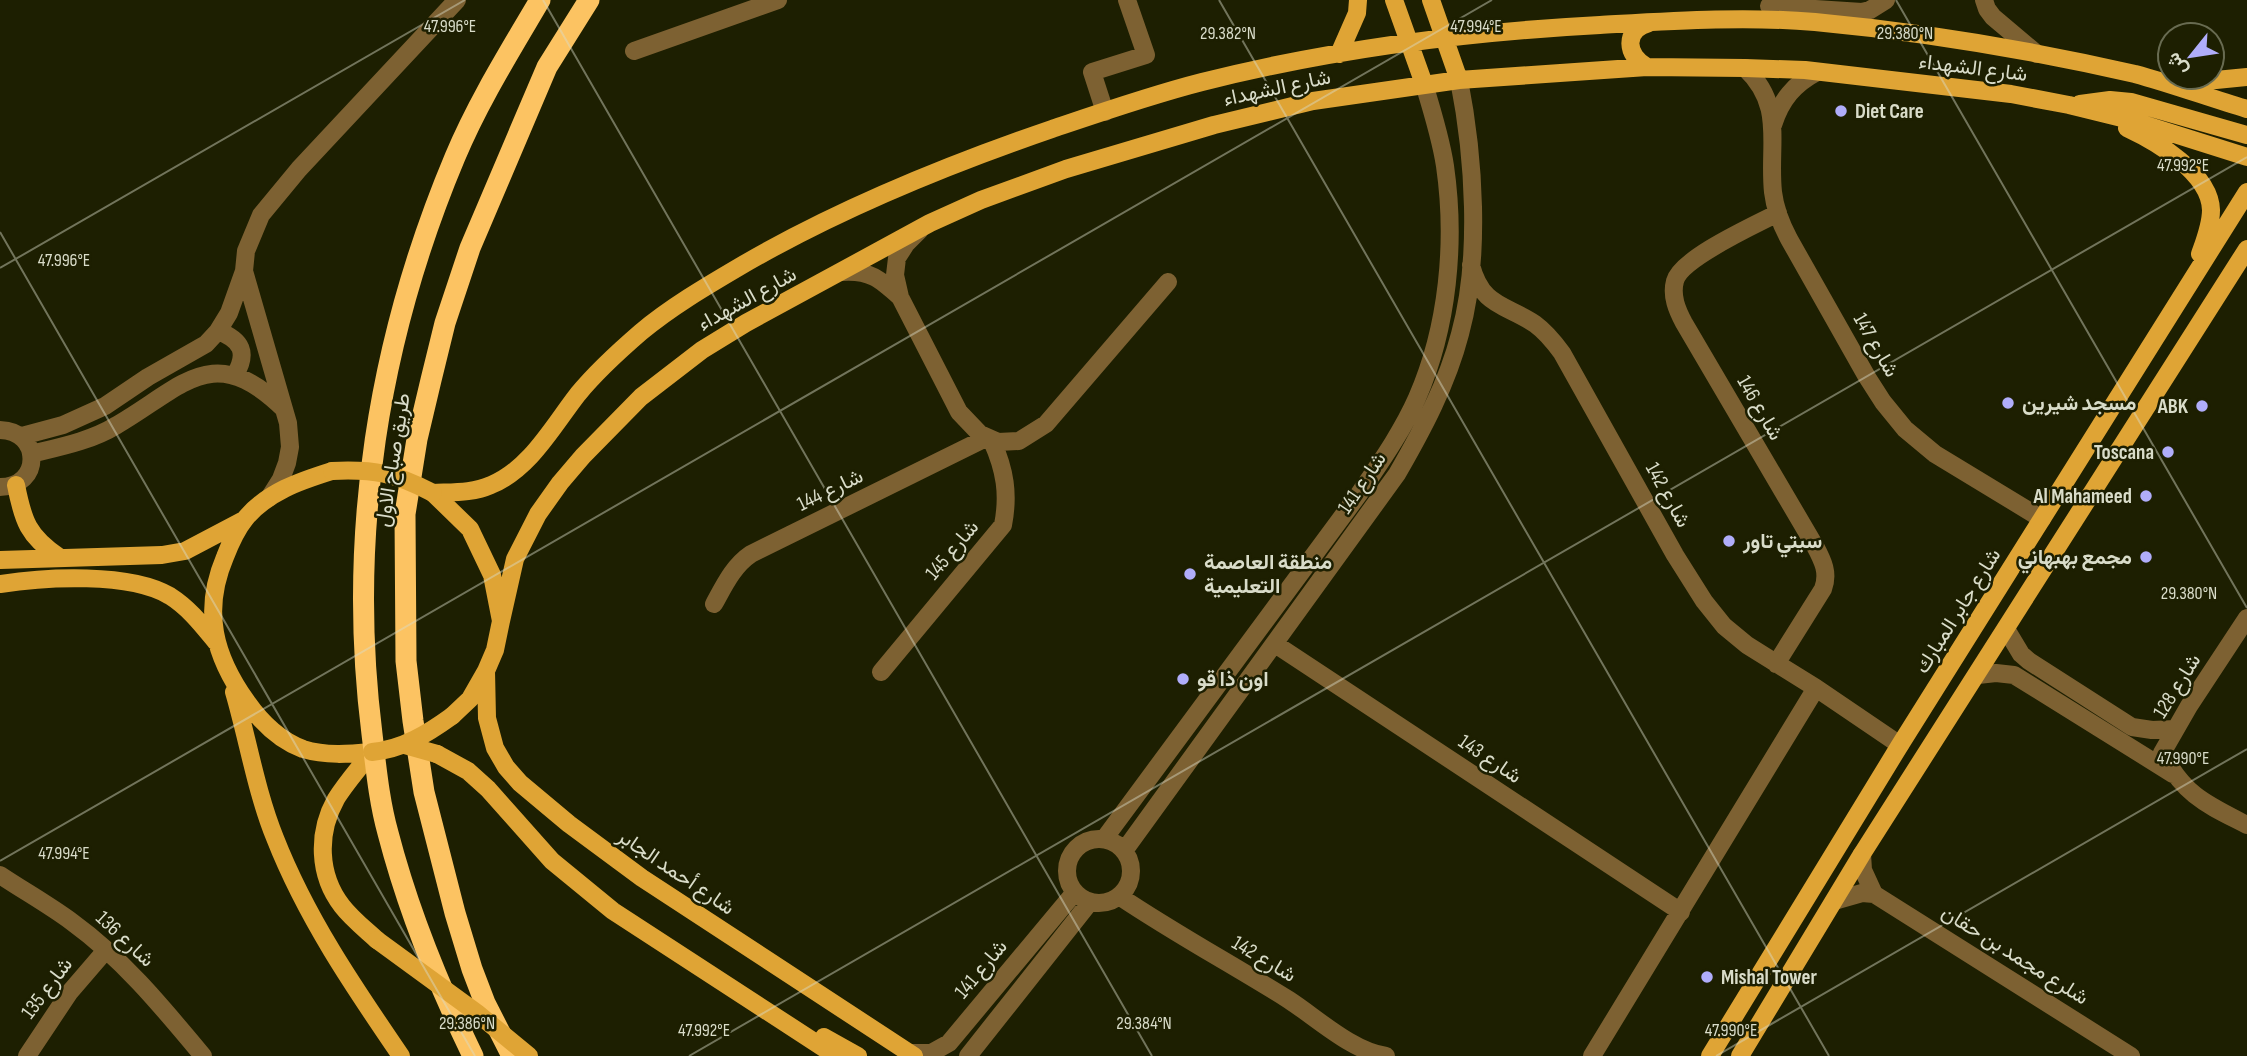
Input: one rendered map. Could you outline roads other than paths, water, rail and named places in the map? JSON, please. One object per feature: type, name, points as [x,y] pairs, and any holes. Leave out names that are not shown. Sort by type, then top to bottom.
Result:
[{"type":"highway","name":"طريق صباح الاول","points":[[473,1056],[423,942],[387,831],[377,781],[365,668],[362,611],[364,536],[372,452],[398,323],[432,215],[456,154],[488,88],[540,0]]},
{"type":"highway","name":"طريق صباح الاول","points":[[512,1056],[485,1003],[472,969],[424,792],[406,661],[405,514],[417,439],[431,380],[445,323],[470,248],[547,67],[590,0]]},
{"type":"main road","points":[[1339,54],[1357,13],[1359,0]]},
{"type":"main road","points":[[1394,0],[1424,83]]},
{"type":"main road","points":[[1432,0],[1459,79]]},
{"type":"main road","name":"شارع الشهداء","points":[[433,493],[470,492],[494,484],[515,471],[533,454],[582,390],[640,333],[676,306],[831,217],[900,185],[992,149],[1206,81],[1339,54],[1495,32],[1652,22],[1744,20],[1811,22],[1878,29],[2036,54],[2140,76],[2247,109]]},
{"type":"main road","points":[[1647,67],[1633,56],[1631,37],[1643,24],[1652,22]]},
{"type":"main road","name":"شارع الشهداء","points":[[486,671],[495,650],[515,559],[538,514],[568,474],[641,397],[702,350],[746,323],[930,223],[981,200],[1066,169],[1202,128],[1313,101],[1459,79],[1647,67],[1745,68],[1817,72],[2011,94],[2181,135],[2247,157]]},
{"type":"main road","points":[[2140,76],[2216,80],[2247,76]]},
{"type":"main road","points":[[2069,106],[2104,101],[2131,102],[2247,135]]},
{"type":"main road","points":[[2089,111],[2132,130],[2158,146],[2184,164],[2204,187],[2210,203],[2210,223],[2184,293]]},
{"type":"main road","name":"شارع جابر المبارك","points":[[1710,1056],[1900,745],[2247,192]]},
{"type":"main road","points":[[1740,1056],[1862,854],[2247,249]]},
{"type":"main road","points":[[2203,318],[2247,265]]},
{"type":"main road","points":[[0,560],[162,555],[185,551],[245,519],[289,485],[332,471],[367,470],[402,477],[433,493],[470,529],[492,575],[501,621]]},
{"type":"main road","points":[[8,486],[24,520],[42,546],[59,557]]},
{"type":"main road","points":[[245,519],[232,540],[218,573],[213,608],[216,643],[230,679],[274,836],[289,870],[310,915],[351,984],[401,1056]]},
{"type":"main road","points":[[0,583],[27,579],[80,578],[128,582],[154,588],[189,610],[216,643]]},
{"type":"main road","points":[[230,679],[258,717],[279,737],[303,748],[346,755],[405,745],[430,732],[470,699],[486,671]]},
{"type":"main road","name":"شارع أحمد الجابر","points":[[486,671],[487,719],[495,748],[520,783],[569,824],[642,878],[912,1055]]},
{"type":"main road","points":[[405,745],[437,754],[468,771],[488,789],[552,861],[591,895],[836,1056]]},
{"type":"main road","points":[[372,752],[336,800],[326,823],[322,842],[323,864],[330,883],[341,904],[377,940],[477,1013],[529,1056]]},
{"type":"main road","points":[[788,1025],[819,1035],[858,1056]]},
{"type":"street","points":[[0,430],[22,436],[62,425],[105,407],[148,377],[206,344],[219,331],[229,313],[244,271],[246,251],[261,215],[299,169],[457,0]]},
{"type":"street","points":[[634,51],[741,6],[778,0]]},
{"type":"street","points":[[1105,112],[1092,72],[1146,55],[1127,0]]},
{"type":"street","points":[[1744,20],[1772,3],[1806,4],[1862,12],[1886,0]]},
{"type":"street","points":[[1984,0],[1993,17],[2036,54]]},
{"type":"street","name":"شارع 147","points":[[1745,68],[1765,93],[1773,125],[1773,181],[1778,213],[1789,239],[1867,377],[1894,417],[1916,439],[1935,454],[2042,519]]},
{"type":"street","name":"شارع 147","points":[[1773,125],[1789,93],[1817,72]]},
{"type":"street","name":"شارع 141","points":[[1124,851],[1397,474],[1429,417],[1460,334],[1470,262],[1471,177],[1459,79]]},
{"type":"street","name":"شارع 141","points":[[1104,839],[1359,494],[1389,450],[1418,397],[1439,332],[1445,301],[1451,223],[1445,164],[1424,83]]},
{"type":"street","name":"شارع 146","points":[[1776,664],[1824,589],[1825,567],[1684,323],[1675,305],[1674,289],[1676,277],[1689,263],[1778,213]]},
{"type":"street","points":[[930,223],[912,238],[897,258],[895,275],[900,297],[951,400],[964,419],[989,439]]},
{"type":"street","name":"شارع 142","points":[[1470,262],[1482,290],[1501,308],[1535,324],[1553,341],[1675,555],[1704,601],[1724,626],[1747,645],[1900,745]]},
{"type":"street","points":[[244,271],[284,409],[290,447],[281,479],[269,498]]},
{"type":"street","points":[[842,272],[859,271],[869,274],[900,297]]},
{"type":"street","name":"شارع 144","points":[[714,604],[732,572],[751,554],[989,439],[1005,443],[1019,441],[1046,424],[1168,282]]},
{"type":"street","points":[[1460,334],[1481,313],[1501,308]]},
{"type":"street","points":[[219,331],[233,338],[241,349],[242,362],[235,375]]},
{"type":"street","points":[[31,454],[100,434],[162,394],[193,377],[209,373],[235,375],[269,395],[284,409]]},
{"type":"street","points":[[8,486],[29,471],[31,454],[22,436]]},
{"type":"street","name":"شارع 145","points":[[881,672],[1003,525],[1007,504],[1006,482],[989,439]]},
{"type":"street","name":"شارع 128","points":[[2174,774],[2162,752],[2247,618]]},
{"type":"street","points":[[2006,629],[2021,654],[2029,661],[2132,727],[2176,729]]},
{"type":"street","name":"شارع 143","points":[[1275,644],[1681,912]]},
{"type":"street","points":[[1978,675],[2014,675],[2174,774],[2200,801],[2247,825]]},
{"type":"street","points":[[1592,1056],[1815,688]]},
{"type":"street","points":[[1104,839],[1115,843],[1124,851],[1130,862],[1131,875],[1119,896],[1111,901],[1090,902],[1075,892],[1067,871],[1074,850],[1082,843],[1104,839]]},
{"type":"street","points":[[1835,901],[1862,893],[1874,894],[1863,870],[1862,854]]},
{"type":"street","name":"شارع 136","points":[[0,875],[72,922],[106,950],[165,1010],[203,1056]]},
{"type":"street","name":"شارع 141","points":[[912,1055],[931,1053],[950,1043],[1075,892]]},
{"type":"street","name":"شلرع مجمد بن حقان","points":[[1874,894],[2131,1056]]},
{"type":"street","name":"شارع 142","points":[[1119,896],[1292,1002],[1359,1047],[1372,1054],[1386,1056]]},
{"type":"street","name":"شارع 141","points":[[968,1056],[1090,902]]},
{"type":"street","name":"شارع 135","points":[[27,1056],[48,1021],[106,950]]},
{"type":"place","name":"Diet Care","points":[[1841,111]]},
{"type":"place","name":"مسجد شيرين","points":[[2008,403]]},
{"type":"place","name":"ABK","points":[[2202,406]]},
{"type":"place","name":"Toscana","points":[[2168,452]]},
{"type":"place","name":"Al Mahameed","points":[[2146,496]]},
{"type":"place","name":"سيتي تاور","points":[[1729,541]]},
{"type":"place","name":"مجمع بهبهاني","points":[[2146,557]]},
{"type":"place","name":"منطقة العاصمة التعليمية","points":[[1190,574]]},
{"type":"place","name":"اون ذا قو","points":[[1183,679]]},
{"type":"place","name":"Mishal Tower","points":[[1707,977]]}]
